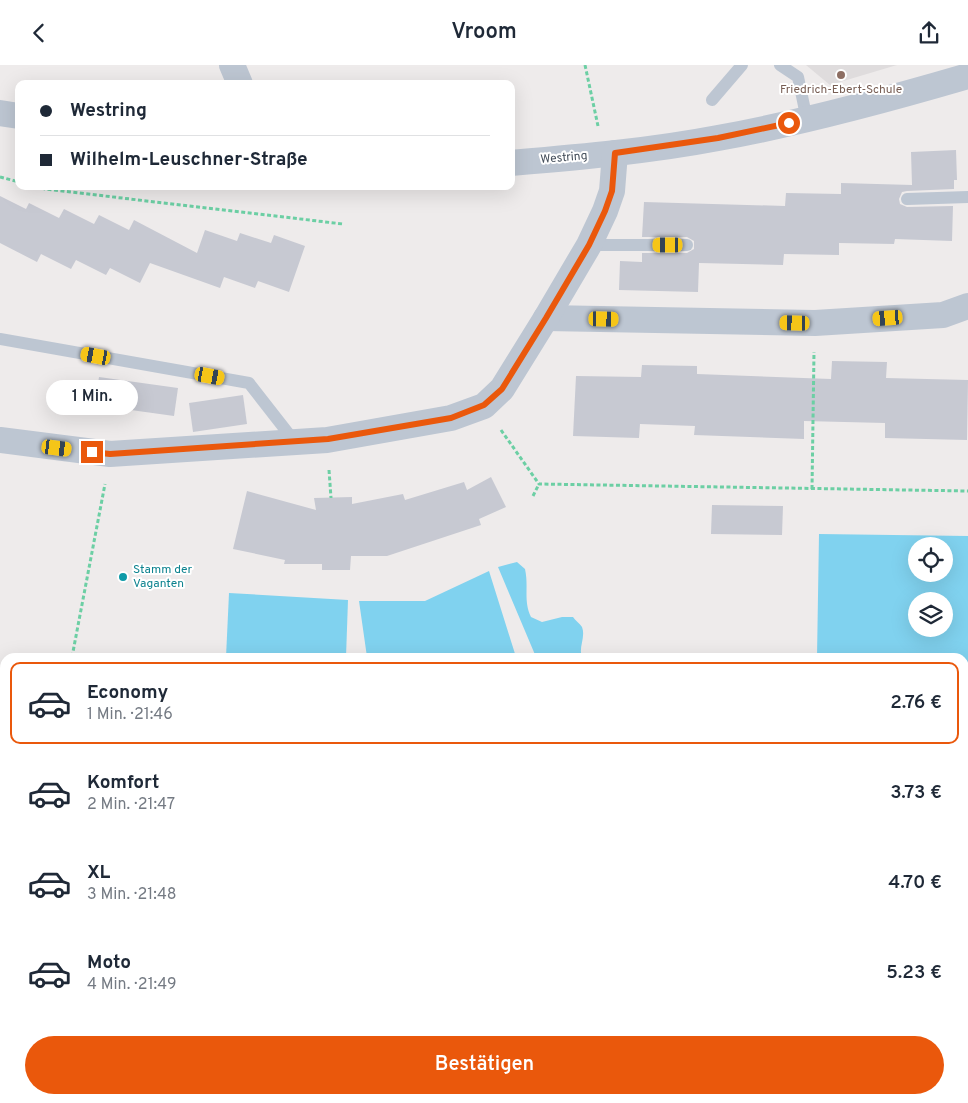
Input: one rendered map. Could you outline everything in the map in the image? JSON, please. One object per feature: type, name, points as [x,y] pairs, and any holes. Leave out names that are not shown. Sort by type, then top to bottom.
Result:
[{"type":"street","points":[[220,80],[222,65]]},
{"type":"street","points":[[232,65],[238,80]]},
{"type":"street","name":"Westring","points":[[515,163],[609,154],[718,138],[807,120],[968,76]]},
{"type":"street","points":[[0,113],[15,115]]},
{"type":"street","points":[[0,440],[110,454],[295,442],[328,439],[451,418],[484,405],[502,389],[589,245],[612,191],[609,154]]},
{"type":"street","points":[[546,318],[815,323],[943,315],[968,306]]},
{"type":"lane","points":[[712,101],[742,65]]},
{"type":"lane","points":[[780,65],[798,77],[807,120]]},
{"type":"lane","points":[[907,199],[968,197]]},
{"type":"lane","points":[[589,245],[687,245]]},
{"type":"lane","points":[[0,339],[249,383],[295,442]]},
{"type":"path","points":[[585,65],[609,154]]},
{"type":"path","points":[[0,177],[15,181]]},
{"type":"path","points":[[55,190],[343,224]]},
{"type":"path","points":[[812,489],[815,323]]},
{"type":"path","points":[[484,405],[539,484]]},
{"type":"path","points":[[73,653],[110,454]]},
{"type":"path","points":[[539,484],[968,491]]},
{"type":"path","points":[[534,495],[539,484]]},
{"type":"shaded area","name":"Friedrich-Ebert-Schule","points":[[806,65],[897,65],[830,85]]},
{"type":"water","points":[[819,534],[968,536],[968,653],[817,653]]},
{"type":"water","points":[[517,562],[525,569],[527,605],[531,617],[542,622],[562,617],[573,617],[582,627],[583,631],[581,653],[534,653],[498,567]]},
{"type":"water","points":[[489,571],[515,653],[366,653],[359,601],[425,601]]},
{"type":"water","points":[[229,593],[348,600],[346,653],[226,653]]},
{"type":"building","points":[[956,150],[957,180],[954,180],[954,189],[907,191],[902,192],[899,199],[900,204],[907,207],[953,206],[952,241],[895,239],[894,244],[839,243],[839,255],[784,254],[783,265],[699,263],[698,292],[619,290],[620,261],[642,262],[642,253],[687,253],[694,249],[694,241],[687,237],[642,237],[644,202],[785,206],[786,193],[841,194],[841,183],[912,185],[911,152]]},
{"type":"building","points":[[0,196],[26,209],[29,203],[59,218],[64,209],[94,224],[99,215],[129,230],[134,220],[197,253],[205,230],[237,241],[240,233],[271,243],[274,235],[305,246],[289,292],[258,281],[255,288],[224,277],[220,288],[150,263],[140,283],[110,268],[106,275],[76,260],[71,269],[41,254],[37,262],[0,243]]},
{"type":"building","points":[[832,361],[887,362],[886,378],[968,380],[967,440],[885,438],[885,423],[804,421],[804,439],[694,435],[695,426],[640,424],[639,438],[573,436],[576,376],[641,377],[642,365],[697,366],[697,374],[831,379]]},
{"type":"building","points":[[99,377],[178,388],[174,416],[95,405]]},
{"type":"building","points":[[243,395],[247,424],[193,432],[189,403]]},
{"type":"building","points":[[491,477],[506,507],[479,519],[481,525],[387,556],[351,556],[350,570],[322,570],[322,564],[284,564],[285,560],[233,549],[247,491],[316,510],[314,498],[352,497],[352,504],[403,494],[405,500],[464,482],[467,490]]},
{"type":"building","points":[[712,505],[783,506],[782,535],[711,534]]},
{"type":"place","name":"Friedrich-Ebert-Schule","points":[[841,75]]},
{"type":"place","name":"Stamm der Vaganten","points":[[123,577]]},
{"type":"route","points":[[92,452],[110,454],[328,439],[451,418],[484,405],[502,389],[589,245],[612,191],[615,153],[718,138],[789,123]]}]
